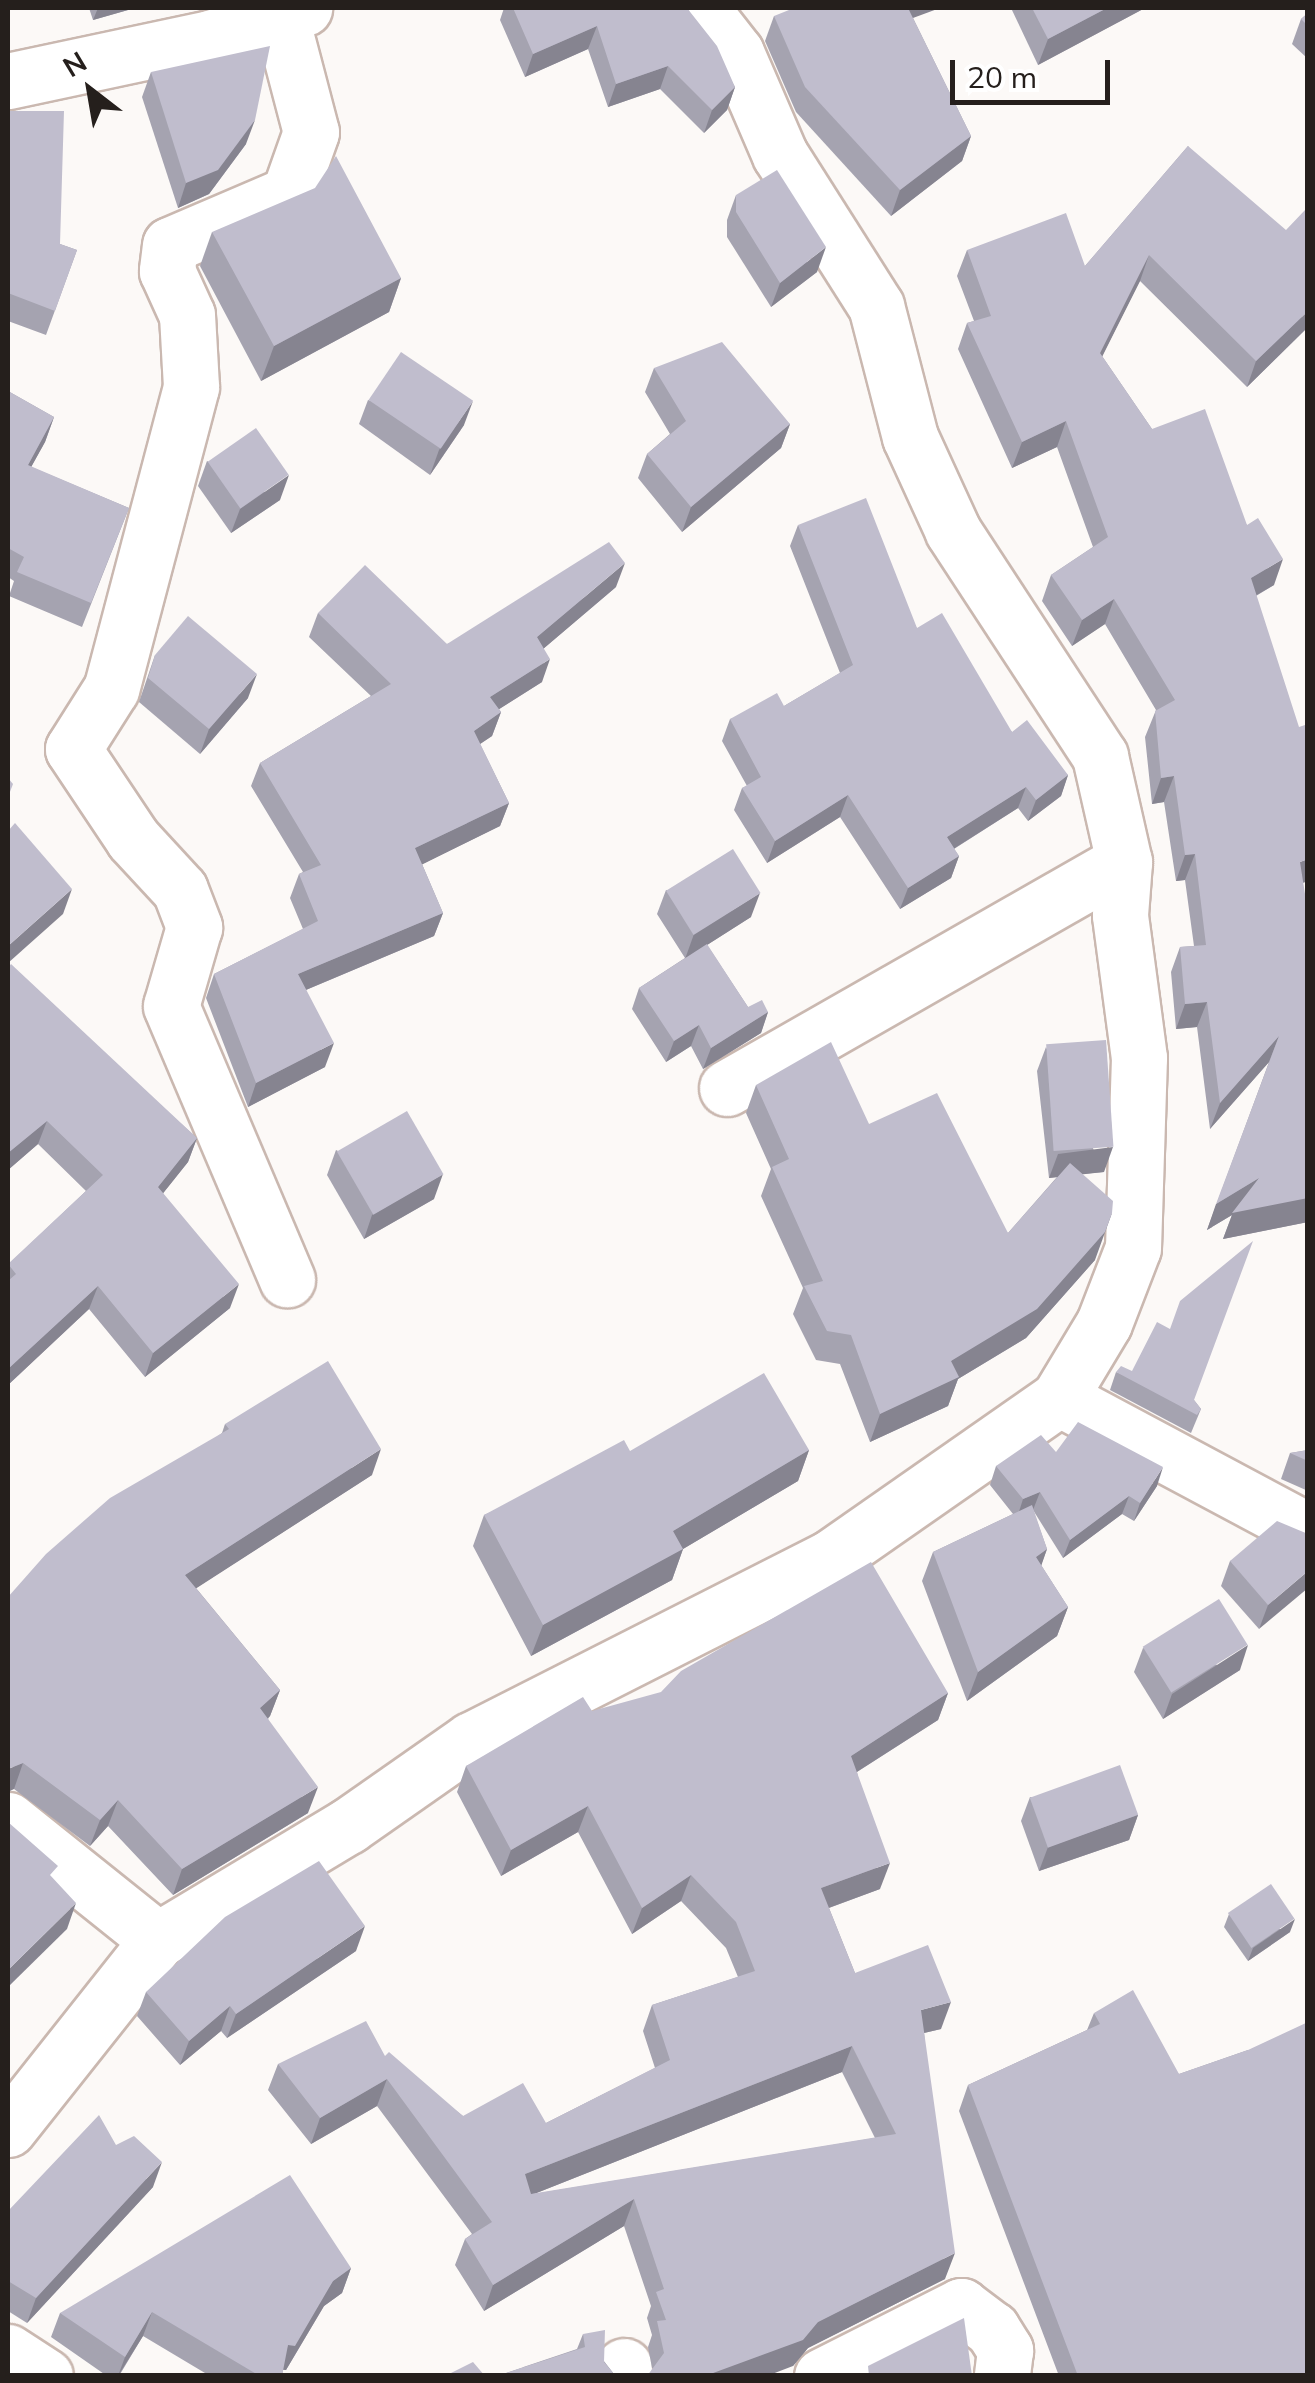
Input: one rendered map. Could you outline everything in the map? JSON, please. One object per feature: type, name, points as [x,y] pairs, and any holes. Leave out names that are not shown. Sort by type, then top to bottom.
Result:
[{"type":"street","points":[[8,2129],[28,2062],[158,1940],[348,1826],[471,1740],[830,1558],[1059,1398],[1104,1323],[1133,1248],[1139,1058],[1120,915],[1124,862],[1100,756],[953,531],[910,437],[876,306],[780,155],[736,53],[701,8]]},
{"type":"street","points":[[8,81],[210,38],[292,11],[310,132],[290,194],[170,245],[167,271],[188,315],[192,387],[111,689],[74,749],[133,838],[180,890],[194,928],[171,1006],[287,1279]]},
{"type":"street","points":[[726,1088],[1124,862]]},
{"type":"street","points":[[1059,1398],[1308,1531]]},
{"type":"street","points":[[8,1820],[158,1940]]},
{"type":"street","points":[[822,2376],[962,2306],[1006,2350],[1002,2376]]},
{"type":"street","points":[[8,2352],[45,2376]]},
{"type":"building","points":[[513,8],[687,8],[717,46],[735,87],[712,110],[668,66],[616,84],[597,26],[533,54]]},
{"type":"building","points":[[794,8],[908,8],[971,136],[900,190],[805,87],[774,16]]},
{"type":"building","points":[[1032,8],[1107,8],[1048,39]]},
{"type":"building","points":[[270,46],[255,120],[218,170],[186,183],[151,72]]},
{"type":"building","points":[[8,111],[64,111],[60,244],[77,250],[55,311],[8,293]]},
{"type":"building","points":[[1188,146],[1286,230],[1305,210],[1308,213],[1308,311],[1256,361],[1149,255],[1100,353],[1152,429],[1205,409],[1247,525],[1258,518],[1283,559],[1251,578],[1299,727],[1308,724],[1308,859],[1300,862],[1308,913],[1308,1198],[1232,1213],[1259,1178],[1216,1204],[1279,1036],[1220,1103],[1207,1002],[1185,1004],[1180,947],[1206,945],[1195,854],[1185,855],[1174,776],[1161,778],[1155,711],[1175,700],[1114,599],[1082,620],[1051,575],[1108,537],[1066,421],[1022,442],[967,323],[991,316],[967,250],[1066,213],[1085,266]]},
{"type":"building","points":[[336,156],[401,278],[274,346],[212,232],[315,188]]},
{"type":"building","points":[[777,170],[826,247],[780,283],[736,212],[736,195]]},
{"type":"building","points":[[722,342],[790,424],[691,507],[647,454],[686,421],[654,368]]},
{"type":"building","points":[[401,352],[473,401],[441,449],[369,400]]},
{"type":"building","points":[[8,391],[54,417],[28,465],[129,508],[91,603],[17,572],[24,557],[8,548]]},
{"type":"building","points":[[256,428],[289,475],[240,509],[208,462]]},
{"type":"building","points":[[866,498],[917,628],[942,613],[1012,732],[1027,720],[1068,775],[1036,800],[1026,787],[947,837],[959,856],[908,888],[848,795],[775,841],[742,788],[761,777],[730,719],[777,693],[784,706],[853,665],[798,525]]},
{"type":"building","points":[[609,542],[625,563],[537,637],[550,659],[490,697],[501,712],[474,731],[509,803],[415,848],[443,913],[298,974],[334,1043],[256,1083],[214,974],[318,921],[299,874],[321,865],[260,763],[391,684],[318,613],[365,565],[447,644]]},
{"type":"building","points":[[188,616],[257,674],[209,729],[148,678],[155,655]]},
{"type":"building","points":[[15,823],[72,889],[8,946],[8,831]]},
{"type":"building","points":[[733,849],[761,893],[694,935],[666,891]]},
{"type":"building","points":[[707,944],[748,1007],[762,1000],[768,1012],[711,1048],[699,1025],[674,1041],[639,988]]},
{"type":"building","points":[[11,964],[197,1138],[158,1187],[239,1284],[153,1353],[98,1286],[8,1369],[8,1281],[16,1274],[8,1264],[103,1175],[47,1121],[8,1153]]},
{"type":"building","points":[[1106,1040],[1113,1147],[1054,1151],[1046,1044]]},
{"type":"building","points":[[831,1042],[869,1124],[937,1093],[1008,1233],[1070,1163],[1113,1201],[1105,1232],[1037,1309],[951,1361],[959,1377],[880,1414],[851,1335],[827,1331],[804,1286],[823,1281],[772,1167],[789,1159],[756,1085]]},
{"type":"building","points":[[407,1111],[444,1174],[373,1215],[337,1152]]},
{"type":"building","points":[[1253,1241],[1194,1400],[1201,1409],[1197,1415],[1116,1372],[1121,1366],[1132,1371],[1157,1322],[1170,1329],[1180,1301]]},
{"type":"building","points":[[328,1361],[381,1449],[185,1575],[280,1690],[260,1708],[318,1787],[182,1869],[118,1800],[100,1820],[23,1763],[8,1769],[8,1597],[46,1554],[110,1498],[229,1429],[225,1424]]},
{"type":"building","points":[[764,1373],[809,1450],[673,1531],[683,1549],[543,1625],[484,1515],[624,1440],[630,1451]]},
{"type":"building","points":[[1078,1422],[1163,1467],[1140,1503],[1129,1496],[1070,1540],[1040,1492],[1023,1499],[996,1466],[1041,1435],[1056,1452]]},
{"type":"building","points":[[1308,1450],[1308,1461],[1290,1453]]},
{"type":"building","points":[[1032,1505],[1047,1549],[1036,1557],[1068,1607],[978,1672],[933,1552]]},
{"type":"building","points":[[1277,1521],[1308,1534],[1308,1571],[1268,1605],[1230,1561]]},
{"type":"building","points":[[871,1562],[948,1693],[851,1756],[890,1863],[821,1888],[855,1973],[928,1945],[951,2002],[921,2010],[955,2253],[818,2322],[803,2340],[705,2376],[647,2376],[664,2353],[657,2321],[666,2320],[656,2292],[664,2289],[634,2199],[493,2285],[465,2239],[492,2222],[387,2079],[320,2118],[278,2064],[366,2021],[385,2056],[389,2052],[463,2116],[523,2083],[546,2123],[670,2060],[652,2005],[755,1971],[736,1922],[691,1875],[642,1908],[588,1806],[511,1850],[466,1766],[583,1697],[592,1711],[661,1692],[681,1671]],"holes":[[[852,2046],[896,2134],[531,2194],[525,2174]]]},
{"type":"building","points":[[1219,1599],[1248,1645],[1171,1692],[1143,1647]]},
{"type":"building","points":[[1120,1765],[1138,1815],[1048,1848],[1030,1798]]},
{"type":"building","points":[[8,1822],[58,1866],[50,1875],[76,1903],[8,1970]]},
{"type":"building","points":[[319,1861],[365,1926],[236,2014],[230,2006],[189,2041],[146,1992],[225,1917]]},
{"type":"building","points":[[1271,1884],[1294,1919],[1251,1948],[1228,1913]]},
{"type":"building","points":[[1133,1990],[1179,2074],[1248,2050],[1308,2022],[1308,2376],[1078,2376],[968,2085],[1100,2024],[1094,2013]]},
{"type":"building","points":[[99,2115],[116,2145],[134,2136],[162,2162],[36,2298],[8,2281],[8,2211]]},
{"type":"building","points":[[290,2175],[351,2268],[333,2281],[295,2346],[288,2345],[282,2376],[260,2376],[152,2312],[125,2357],[60,2313]]},
{"type":"building","points":[[964,2318],[972,2376],[869,2376],[868,2366]]},
{"type":"building","points":[[605,2330],[604,2362],[621,2376],[497,2376],[585,2347],[583,2334]]},
{"type":"building","points":[[473,2362],[485,2376],[445,2376]]}]
